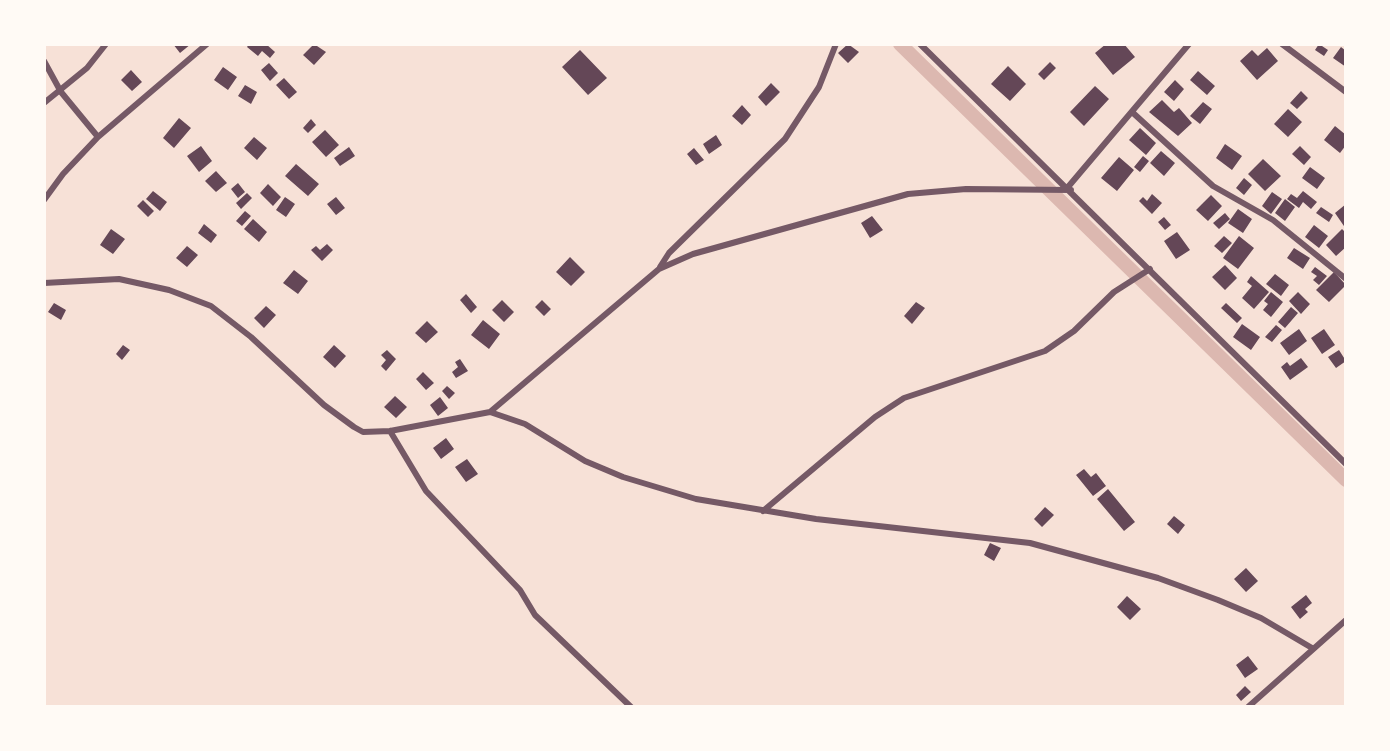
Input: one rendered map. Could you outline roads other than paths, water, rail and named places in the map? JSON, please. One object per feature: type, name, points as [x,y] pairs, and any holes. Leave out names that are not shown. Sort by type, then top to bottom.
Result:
[{"type":"street","points":[[44,103],[61,92],[87,68],[106,44]]},
{"type":"street","points":[[44,200],[63,174],[98,137],[207,44]]},
{"type":"street","points":[[490,412],[659,269],[669,253],[785,139],[819,87],[836,44]]},
{"type":"street","points":[[920,44],[1346,464]]},
{"type":"street","points":[[659,269],[732,241],[908,194],[965,189],[1069,188],[1189,44]]},
{"type":"street","points":[[1282,44],[1346,92]]},
{"type":"street","points":[[44,61],[61,92],[98,137]]},
{"type":"street","points":[[1132,112],[1213,186],[1272,220],[1346,279]]},
{"type":"street","points":[[764,511],[875,417],[904,398],[1045,351],[1074,331],[1114,292],[1150,269]]},
{"type":"street","points":[[44,283],[118,279],[169,290],[211,306],[251,337],[324,405],[363,432],[390,430],[490,412],[525,424],[585,461],[623,477],[696,499],[764,511],[1030,543],[1158,578],[1261,618],[1312,648]]},
{"type":"street","points":[[390,430],[426,491],[520,590],[535,615],[631,707]]},
{"type":"street","points":[[1248,707],[1346,620]]},
{"type":"waterway","points":[[900,44],[1346,480]]}]
